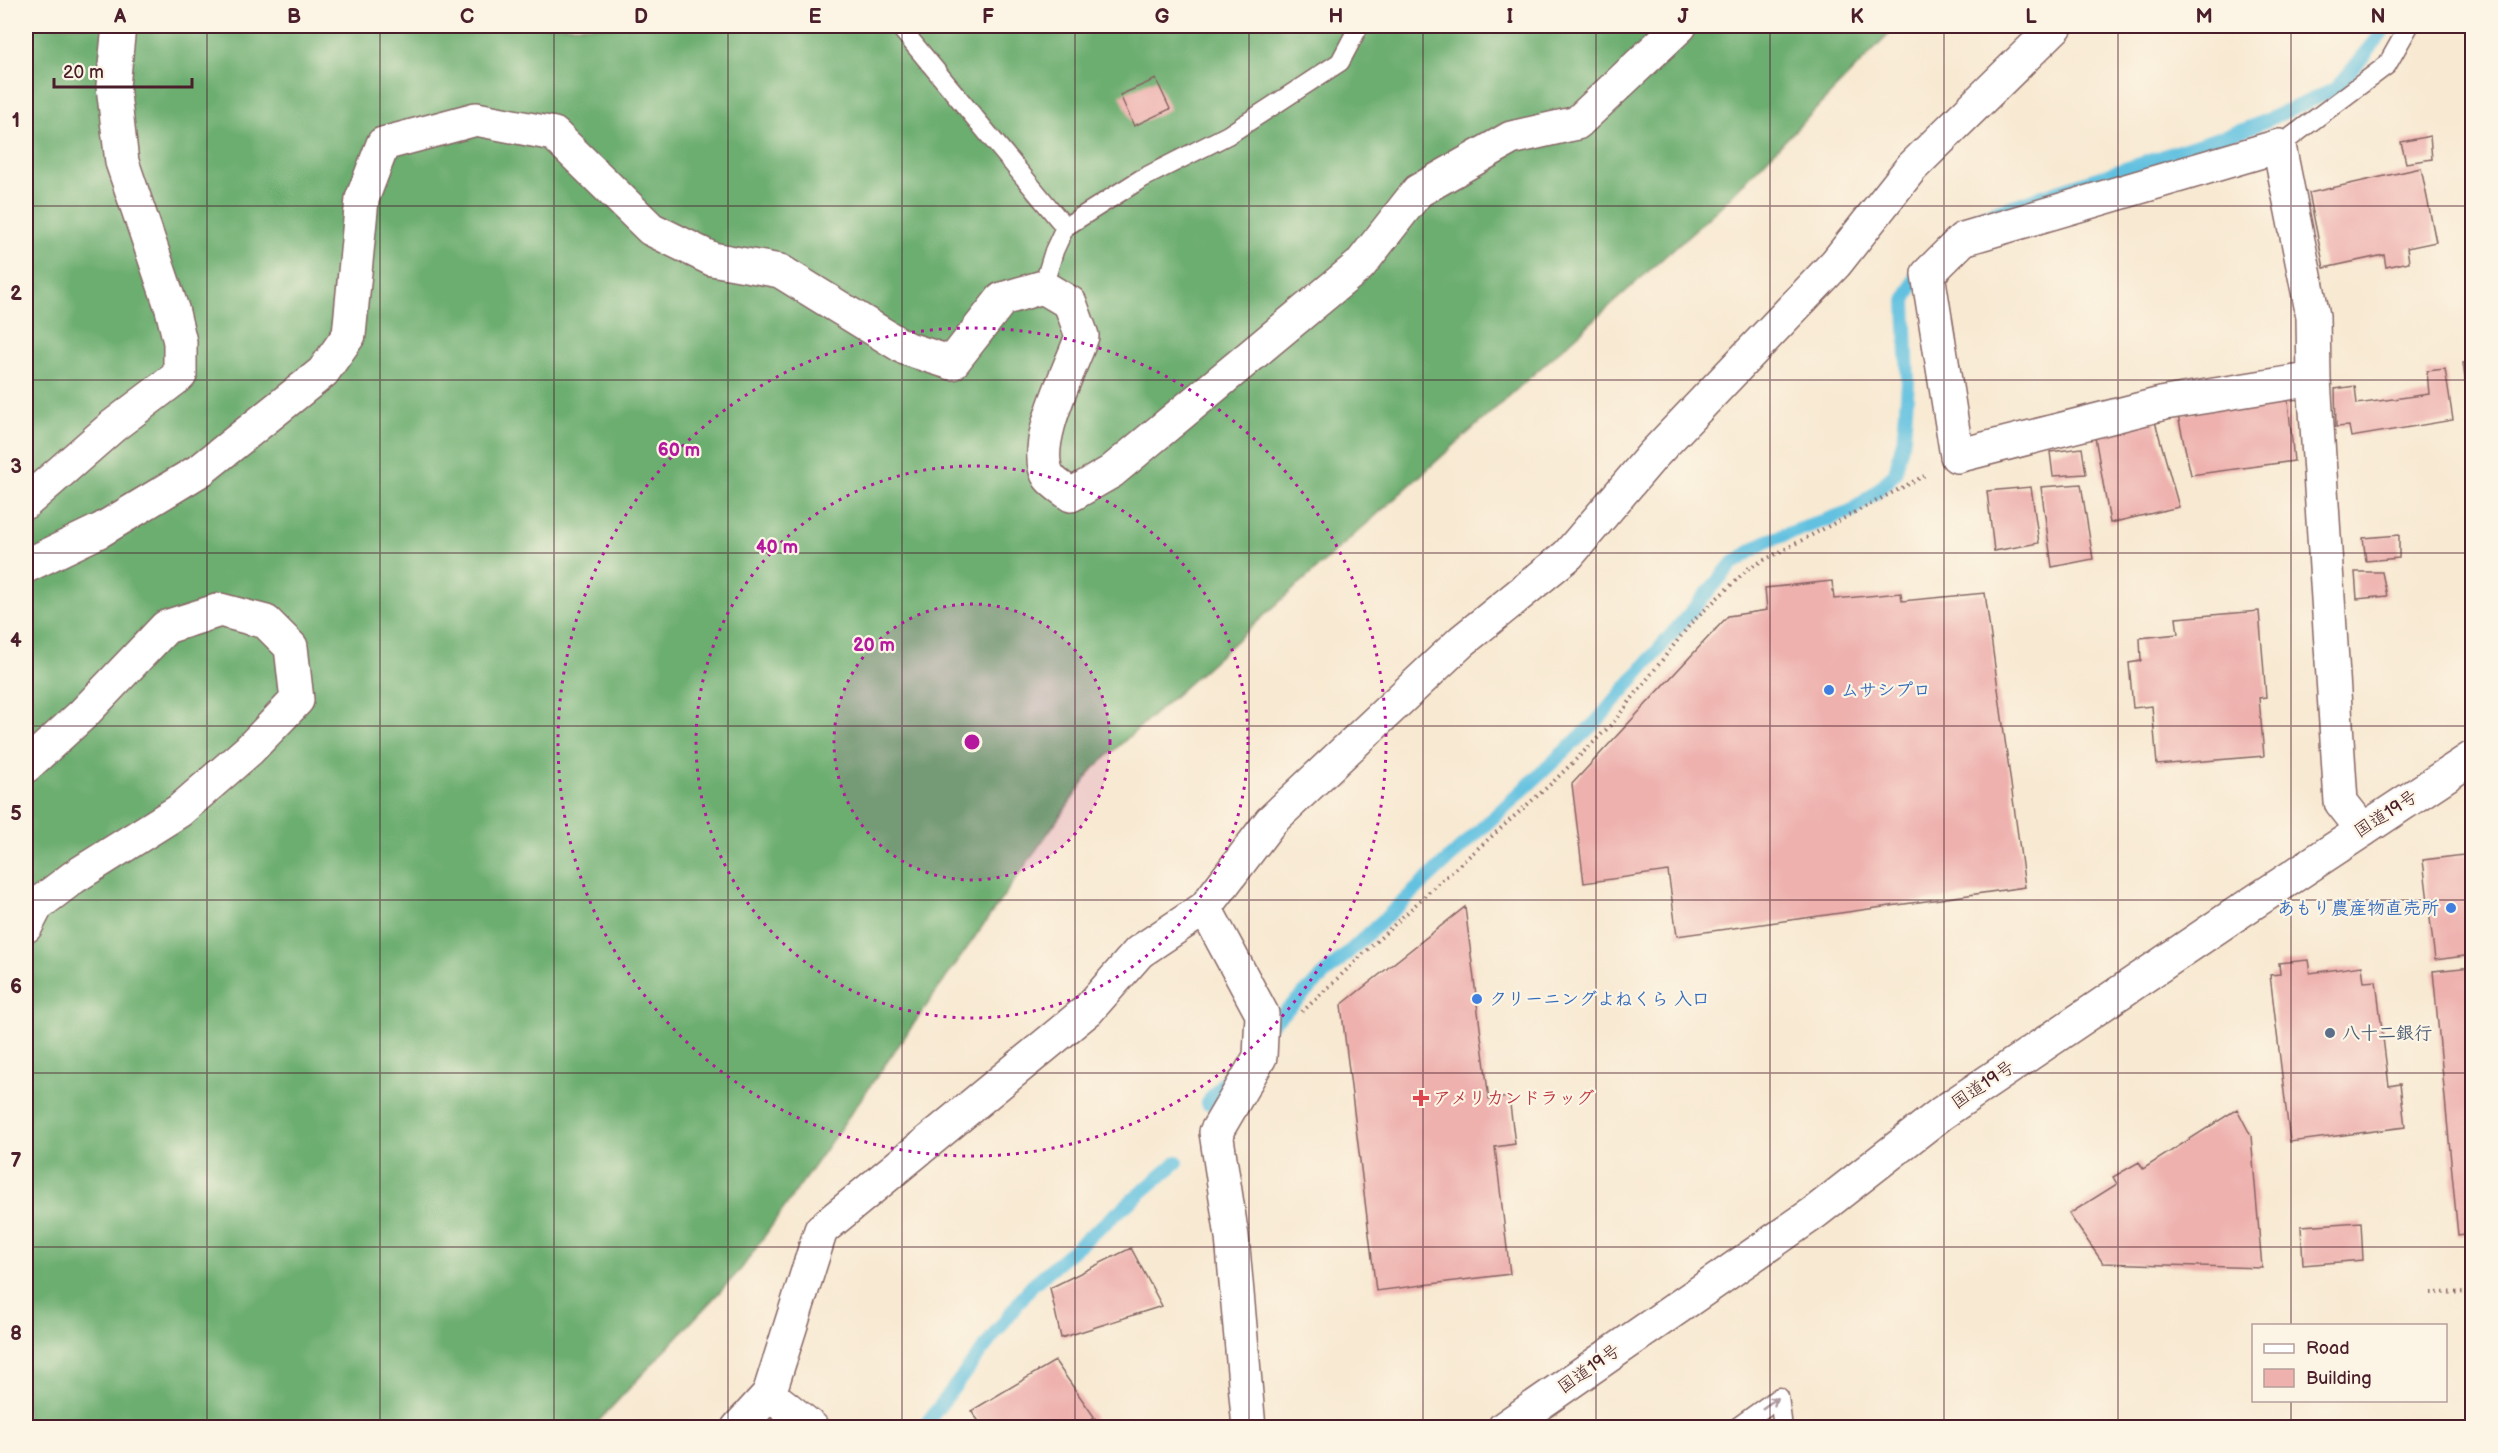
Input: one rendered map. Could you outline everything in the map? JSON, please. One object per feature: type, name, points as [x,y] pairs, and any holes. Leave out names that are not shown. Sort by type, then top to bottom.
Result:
[{"type":"main road","points":[[26,502],[112,426],[180,375],[180,342],[122,162],[113,87],[119,26]]},
{"type":"main road","points":[[26,566],[100,530],[202,469],[323,372],[349,335],[362,199],[383,144],[476,119],[554,134],[651,229],[712,259],[780,271],[905,348],[952,363],[1002,299],[1043,287],[1070,303],[1082,336],[1052,412],[1042,452],[1049,477],[1071,495],[1111,472],[1360,265],[1418,191],[1511,138],[1577,123],[1680,26]]},
{"type":"main road","points":[[738,1428],[769,1394],[821,1230],[1088,1010],[1139,952],[1205,908],[1271,820],[1462,640],[1568,555],[1653,455],[1836,263],[1911,168],[2056,26]]},
{"type":"main road","points":[[2314,379],[2165,402],[1957,456],[1928,274],[1963,238],[2279,147],[2313,316],[2314,379],[2341,802],[2363,830]]},
{"type":"main road","points":[[26,766],[83,714],[166,627],[220,610],[266,622],[291,647],[297,700],[249,750],[178,811],[74,877],[37,905],[26,926]]},
{"type":"main road","name":"国道19号","points":[[1504,1428],[1822,1207],[1942,1113],[2472,758]]},
{"type":"main road","points":[[1205,908],[1262,1014],[1260,1057],[1216,1132],[1232,1237],[1250,1428]]},
{"type":"main road","points":[[769,1394],[812,1428]]},
{"type":"lane","points":[[899,26],[1065,227]]},
{"type":"lane","points":[[1043,287],[1054,251],[1065,227],[1141,179],[1228,135],[1340,62],[1359,26]]},
{"type":"lane","points":[[2279,147],[2387,65],[2409,26]]},
{"type":"lane","points":[[1736,1428],[1779,1397],[1783,1428]]},
{"type":"path","points":[[1260,1057],[1296,1018],[1432,889],[1552,782],[1612,724],[1692,622],[1749,568],[1803,538],[1898,491],[1957,456]]},
{"type":"path","points":[[2431,1293],[2472,1292]]},
{"type":"green space","points":[[26,26],[1897,26],[1720,207],[1093,769],[742,1268],[592,1428],[26,1427]]},
{"type":"building","points":[[1156,79],[1170,109],[1134,126],[1120,95]]},
{"type":"building","points":[[2430,136],[2432,159],[2406,163],[2401,142]]},
{"type":"building","points":[[2421,168],[2436,242],[2407,248],[2409,262],[2386,267],[2384,255],[2324,268],[2309,193]]},
{"type":"building","points":[[2472,362],[2472,425],[2471,425],[2463,363]]},
{"type":"building","points":[[2445,369],[2453,420],[2351,437],[2349,426],[2336,427],[2335,389],[2355,386],[2357,404],[2429,394],[2427,371]]},
{"type":"building","points":[[2287,391],[2294,461],[2191,475],[2178,416]]},
{"type":"building","points":[[2154,418],[2179,507],[2110,523],[2095,437]]},
{"type":"building","points":[[2082,448],[2086,474],[2053,476],[2050,452]]},
{"type":"building","points":[[2081,484],[2093,559],[2052,567],[2041,487]]},
{"type":"building","points":[[2031,487],[2039,543],[1994,551],[1987,491]]},
{"type":"building","points":[[2399,535],[2399,558],[2366,561],[2363,538]]},
{"type":"building","points":[[2355,572],[2382,572],[2387,596],[2357,599]]},
{"type":"building","name":"ムサシプロ","points":[[1832,581],[1834,599],[1901,593],[1902,601],[1985,593],[2025,887],[1677,936],[1668,871],[1584,883],[1572,784],[1728,616],[1767,610],[1765,588]]},
{"type":"building","points":[[2259,611],[2266,697],[2259,698],[2264,756],[2157,765],[2152,706],[2133,708],[2129,663],[2141,661],[2140,638],[2178,634],[2176,618]]},
{"type":"building","name":"あもり農産物直売所","points":[[2472,854],[2472,955],[2435,960],[2423,860]]},
{"type":"building","name":"アメリカンドラッグ","points":[[1465,907],[1489,1100],[1509,1097],[1515,1144],[1495,1147],[1510,1274],[1376,1291],[1341,1005]]},
{"type":"building","name":"八十二銀行","points":[[2308,960],[2310,973],[2362,966],[2364,982],[2376,981],[2389,1086],[2400,1084],[2405,1127],[2290,1142],[2270,975],[2280,974],[2279,963]]},
{"type":"building","points":[[2472,967],[2472,1234],[2458,1236],[2433,971]]},
{"type":"building","points":[[2237,1109],[2251,1136],[2262,1268],[2103,1263],[2069,1214],[2117,1184],[2113,1177],[2139,1162],[2143,1169]]},
{"type":"building","points":[[2361,1222],[2363,1260],[2303,1265],[2301,1226]]},
{"type":"building","points":[[1131,1248],[1162,1306],[1061,1338],[1050,1288]]},
{"type":"building","points":[[1055,1361],[1095,1418],[1077,1428],[984,1428],[971,1411]]},
{"type":"waterway","points":[[1980,217],[2249,128],[2336,89],[2388,26]]},
{"type":"waterway","points":[[1266,1029],[1597,721],[1732,564],[1765,542],[1851,511],[1874,494],[1895,473],[1904,437],[1908,382],[1905,301],[1920,267]]},
{"type":"waterway","points":[[1207,1103],[1234,1069]]},
{"type":"waterway","points":[[923,1428],[1032,1285],[1177,1162]]},
{"type":"place","name":"ムサシプロ","points":[[1829,690]]},
{"type":"place","name":"あもり農産物直売所","points":[[2451,908]]},
{"type":"place","name":"クリーニングよねくら 入口","points":[[1477,999]]},
{"type":"place","name":"八十二銀行","points":[[2330,1033]]},
{"type":"place","name":"アメリカンドラッグ","points":[[1421,1098]]}]
